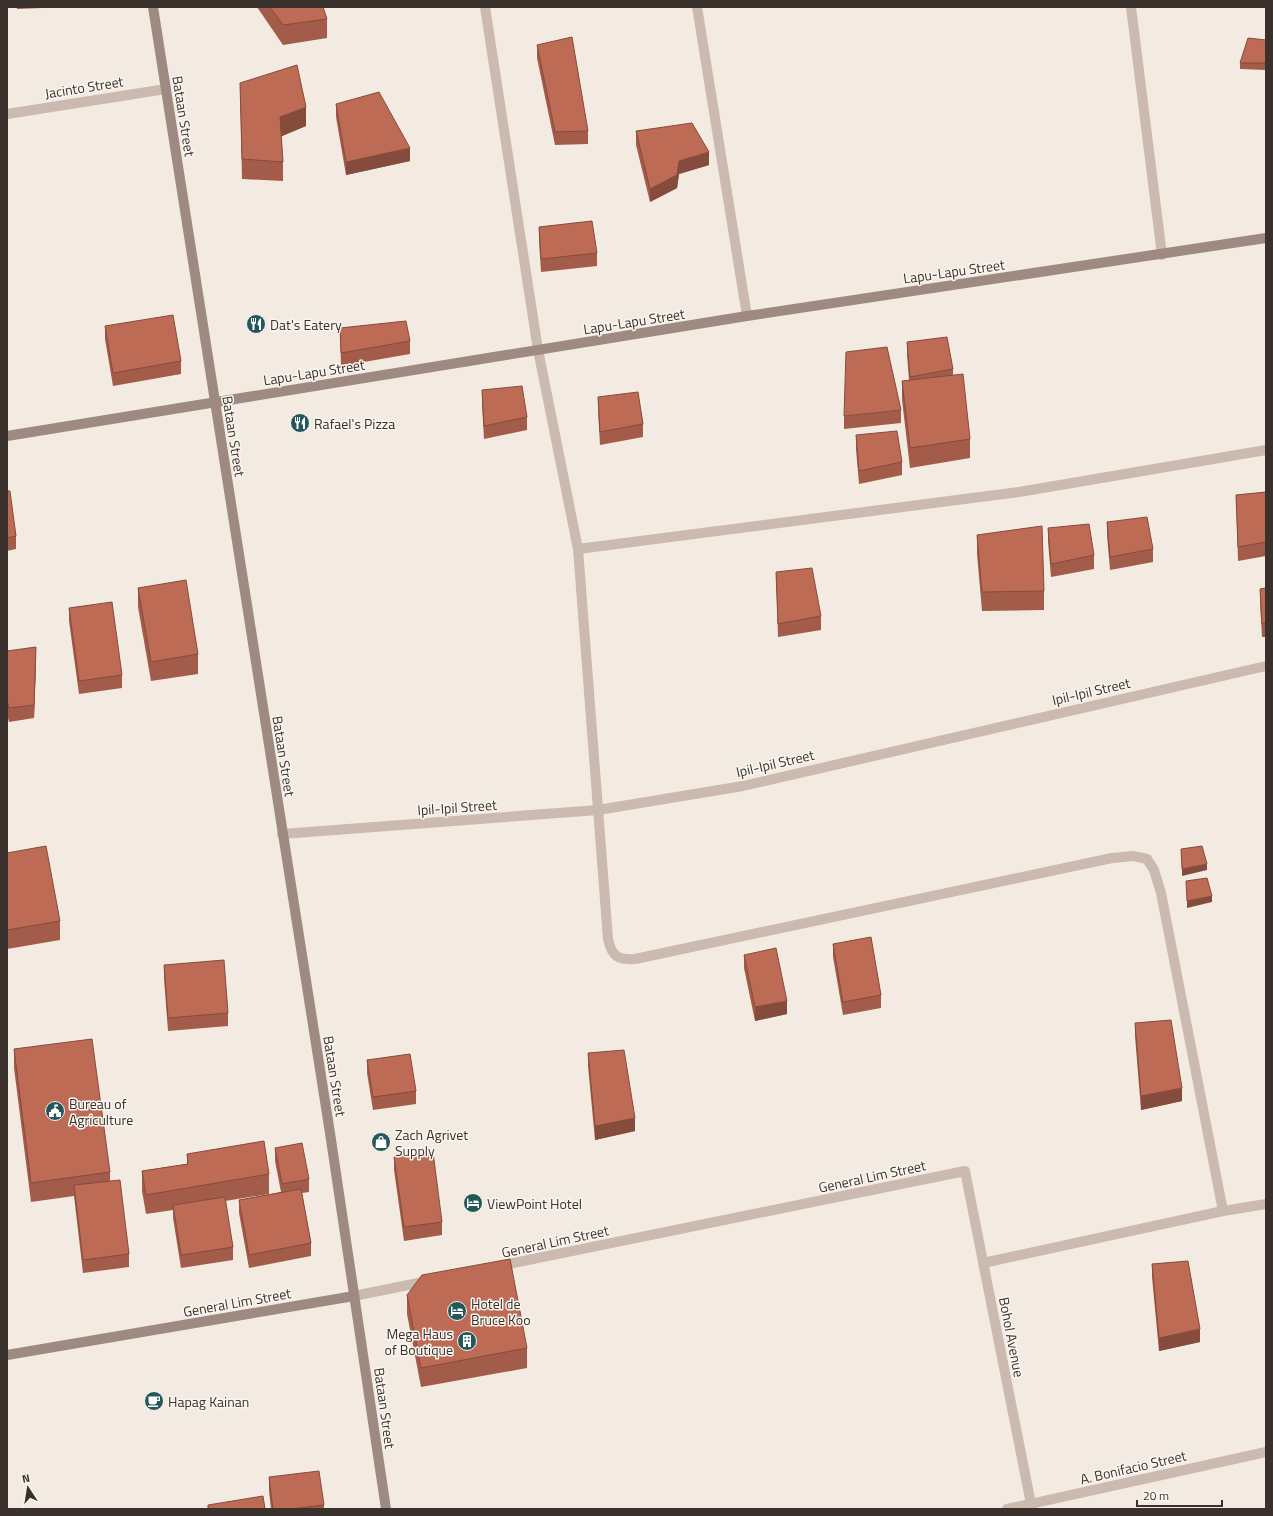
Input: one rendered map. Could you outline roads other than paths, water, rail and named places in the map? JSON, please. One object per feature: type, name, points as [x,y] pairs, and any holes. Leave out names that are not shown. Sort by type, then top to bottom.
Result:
[{"type":"street","name":"Bataan Street","points":[[153,7],[386,1509]]},
{"type":"street","points":[[485,7],[538,350],[578,549],[608,939],[610,948],[616,956],[624,959],[643,957],[1112,858],[1134,856],[1147,859],[1154,870],[1161,893],[1223,1212]]},
{"type":"street","points":[[697,7],[747,316]]},
{"type":"street","points":[[1131,7],[1162,255]]},
{"type":"street","name":"Jacinto Street","points":[[7,114],[166,89]]},
{"type":"street","name":"Lapu-Lapu Street","points":[[7,436],[747,316],[1162,255],[1266,238]]},
{"type":"street","points":[[578,549],[1019,492],[1266,450]]},
{"type":"street","name":"Ipil-Ipil Street","points":[[282,834],[598,810],[743,786],[1266,666]]},
{"type":"street","name":"General Lim Street","points":[[487,1269],[965,1171]]},
{"type":"street","name":"Bohol Avenue","points":[[965,1171],[1031,1506]]},
{"type":"street","points":[[983,1263],[1266,1204]]},
{"type":"street","name":"General Lim Street","points":[[7,1355],[354,1296],[440,1278]]},
{"type":"street","name":"A. Bonifacio Street","points":[[1007,1509],[1031,1506],[1266,1452]]},
{"type":"place","name":"Dat's Eatery","points":[[256,324]]},
{"type":"place","name":"Rafael's Pizza","points":[[300,423]]},
{"type":"place","name":"Bureau of Agriculture","points":[[55,1111]]},
{"type":"place","name":"Zach Agrivet Supply","points":[[381,1142]]},
{"type":"place","name":"ViewPoint Hotel","points":[[473,1203]]},
{"type":"place","name":"Hotel de Bruce Koo","points":[[457,1311]]},
{"type":"place","name":"Mega Haus of Boutique","points":[[467,1341]]},
{"type":"place","name":"Hapag Kainan","points":[[154,1401]]}]
